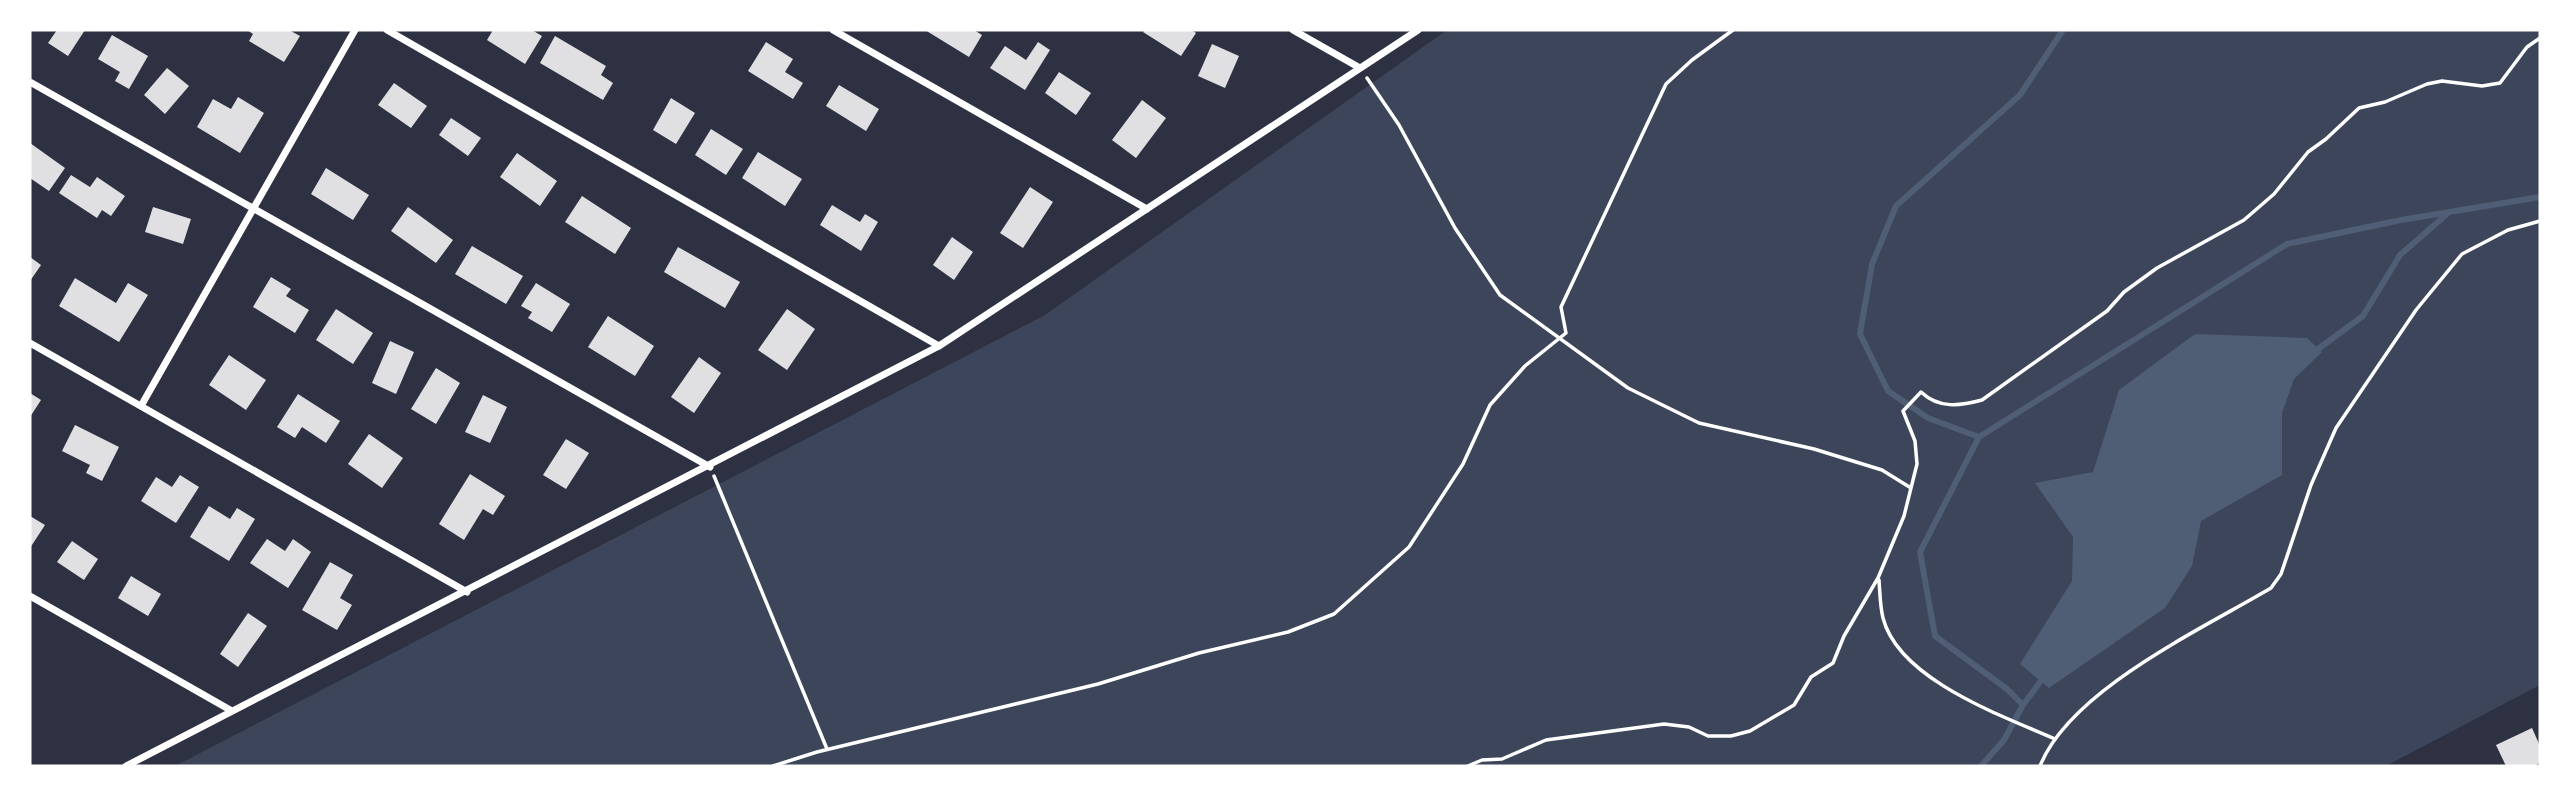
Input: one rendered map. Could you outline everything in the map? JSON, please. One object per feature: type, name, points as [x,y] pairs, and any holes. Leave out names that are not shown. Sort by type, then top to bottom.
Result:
[{"type":"street","points":[[141,406],[355,30]]},
{"type":"street","points":[[387,30],[939,346]]},
{"type":"street","points":[[833,30],[1147,209]]},
{"type":"street","points":[[1293,30],[1360,68]]},
{"type":"street","points":[[126,766],[710,467],[939,346],[1418,30]]},
{"type":"street","points":[[30,82],[254,206],[710,467]]},
{"type":"street","points":[[30,343],[467,592]]},
{"type":"street","points":[[30,596],[232,711]]},
{"type":"path","points":[[774,766],[827,749],[1098,684],[1199,653],[1288,632],[1334,614],[1409,547],[1463,464],[1490,405],[1525,366],[1566,333],[1562,307],[1576,271],[1666,84],[1692,60],[1734,30]]},
{"type":"path","points":[[1468,766],[1482,760],[1502,759],[1546,740],[1664,724],[1689,727],[1708,736],[1750,732],[1794,705],[1811,677],[1833,663],[1844,636],[1878,578],[1904,516],[1916,464],[1915,441],[1903,411],[1921,392],[1930,400],[1961,406],[1982,400],[2107,311],[2124,292],[2157,268],[2244,220],[2274,194],[2308,152],[2359,108],[2385,102],[2427,84],[2442,81],[2482,86],[2500,83],[2527,47],[2540,38]]},
{"type":"path","points":[[1360,68],[1399,125],[1455,228],[1500,295],[1628,388],[1699,423],[1814,449],[1882,470],[1911,488]]},
{"type":"path","points":[[2040,766],[2055,739],[2074,715],[2102,692],[2147,661],[2271,588],[2281,573],[2311,485],[2336,428],[2416,310],[2462,254],[2508,230],[2540,221]]},
{"type":"path","points":[[710,467],[827,749]]},
{"type":"path","points":[[1878,578],[1884,620],[1900,651],[1944,686],[1996,715],[2055,739]]},
{"type":"shaded area","points":[[1447,30],[2540,30],[2540,685],[2386,766],[175,766],[1045,315]]},
{"type":"shaded area","points":[[2195,334],[2307,338],[2322,352],[2294,379],[2282,413],[2282,475],[2201,521],[2192,566],[2165,608],[2049,688],[2020,664],[2072,581],[2073,537],[2035,483],[2093,472],[2119,390]]},
{"type":"building","points":[[57,30],[85,30],[68,56],[48,43]]},
{"type":"building","points":[[247,30],[289,30],[300,36],[284,62],[249,41],[253,34]]},
{"type":"building","points":[[493,30],[532,30],[542,36],[525,64],[487,40]]},
{"type":"building","points":[[925,30],[974,30],[982,35],[969,57]]},
{"type":"building","points":[[1192,30],[1196,33],[1181,56],[1143,32]]},
{"type":"building","points":[[112,35],[148,56],[129,89],[115,81],[120,72],[98,59]]},
{"type":"building","points":[[555,36],[606,66],[601,75],[613,83],[603,100],[540,63]]},
{"type":"building","points":[[766,42],[793,59],[785,72],[803,83],[793,99],[748,71]]},
{"type":"building","points":[[1038,42],[1050,50],[1025,90],[990,68],[1005,46],[1026,60]]},
{"type":"building","points":[[1212,44],[1239,56],[1225,88],[1198,76]]},
{"type":"building","points":[[167,68],[189,86],[165,114],[144,95]]},
{"type":"building","points":[[1059,72],[1091,93],[1076,115],[1045,93]]},
{"type":"building","points":[[394,83],[427,106],[411,128],[378,105]]},
{"type":"building","points":[[839,85],[879,109],[866,131],[826,106]]},
{"type":"building","points":[[238,97],[264,113],[240,153],[197,127],[213,99],[231,109]]},
{"type":"building","points":[[671,98],[695,113],[676,144],[653,130]]},
{"type":"building","points":[[1142,100],[1166,118],[1136,158],[1112,140]]},
{"type":"building","points":[[451,118],[481,138],[468,156],[439,135]]},
{"type":"building","points":[[711,129],[743,149],[726,175],[695,155]]},
{"type":"building","points":[[30,143],[65,168],[49,191],[30,178]]},
{"type":"building","points":[[758,152],[802,179],[785,206],[742,178]]},
{"type":"building","points":[[517,153],[557,181],[540,206],[500,177]]},
{"type":"building","points":[[326,168],[369,195],[353,220],[311,194]]},
{"type":"building","points":[[71,175],[90,187],[97,177],[125,196],[111,216],[102,210],[97,218],[59,193]]},
{"type":"building","points":[[1030,187],[1053,202],[1023,248],[1000,233]]},
{"type":"building","points":[[582,196],[631,228],[615,254],[565,222]]},
{"type":"building","points":[[832,205],[860,222],[865,214],[878,222],[861,251],[820,225]]},
{"type":"building","points":[[153,207],[191,219],[183,244],[145,232]]},
{"type":"building","points":[[408,207],[453,240],[436,263],[391,231]]},
{"type":"building","points":[[952,237],[973,252],[954,280],[933,265]]},
{"type":"building","points":[[472,246],[523,276],[506,304],[455,274]]},
{"type":"building","points":[[678,247],[740,282],[725,308],[664,272]]},
{"type":"building","points":[[30,257],[41,265],[30,281]]},
{"type":"building","points":[[271,277],[291,289],[286,296],[309,310],[295,333],[253,307]]},
{"type":"building","points":[[75,278],[116,303],[128,283],[148,295],[119,342],[59,306]]},
{"type":"building","points":[[536,283],[570,304],[552,332],[528,318],[532,312],[521,306]]},
{"type":"building","points":[[336,309],[373,333],[353,364],[316,340]]},
{"type":"building","points":[[787,309],[815,329],[787,370],[758,350]]},
{"type":"building","points":[[608,316],[654,346],[635,376],[588,347]]},
{"type":"building","points":[[390,341],[414,352],[396,394],[372,383]]},
{"type":"building","points":[[229,355],[266,380],[246,410],[209,385]]},
{"type":"building","points":[[699,357],[721,373],[694,413],[671,397]]},
{"type":"building","points":[[436,368],[460,383],[436,424],[411,409]]},
{"type":"building","points":[[30,393],[41,400],[30,417]]},
{"type":"building","points":[[298,394],[340,421],[326,443],[302,427],[295,438],[277,427]]},
{"type":"building","points":[[483,395],[507,407],[490,443],[465,432]]},
{"type":"building","points":[[75,425],[119,447],[102,481],[86,473],[90,465],[62,451]]},
{"type":"building","points":[[369,434],[403,458],[382,488],[348,464]]},
{"type":"building","points":[[566,439],[589,453],[566,489],[543,475]]},
{"type":"building","points":[[470,474],[505,496],[493,515],[483,509],[464,540],[439,524]]},
{"type":"building","points":[[180,475],[199,487],[176,523],[141,501],[156,477],[172,487]]},
{"type":"building","points":[[209,506],[230,519],[237,508],[255,519],[229,561],[190,537]]},
{"type":"building","points":[[30,516],[45,525],[30,548]]},
{"type":"building","points":[[267,539],[285,551],[293,539],[311,552],[288,588],[250,563]]},
{"type":"building","points":[[72,541],[98,559],[84,580],[57,562]]},
{"type":"building","points":[[330,562],[353,575],[340,598],[352,605],[337,630],[302,610]]},
{"type":"building","points":[[131,576],[161,594],[148,616],[118,598]]},
{"type":"building","points":[[248,613],[267,626],[238,667],[220,654]]},
{"type":"building","points":[[2532,728],[2540,746],[2540,763],[2534,766],[2506,766],[2496,745]]},
{"type":"waterway","points":[[1979,437],[1928,418],[1888,391],[1860,334],[1872,264],[1896,206],[2020,95],[2063,30]]},
{"type":"waterway","points":[[1981,766],[2004,740],[2023,705],[2007,689],[1935,636],[1920,552],[1979,437],[2287,244],[2401,220],[2540,197]]},
{"type":"waterway","points":[[2314,352],[2363,316],[2400,255],[2447,214]]},
{"type":"waterway","points":[[2023,705],[2046,674]]}]
